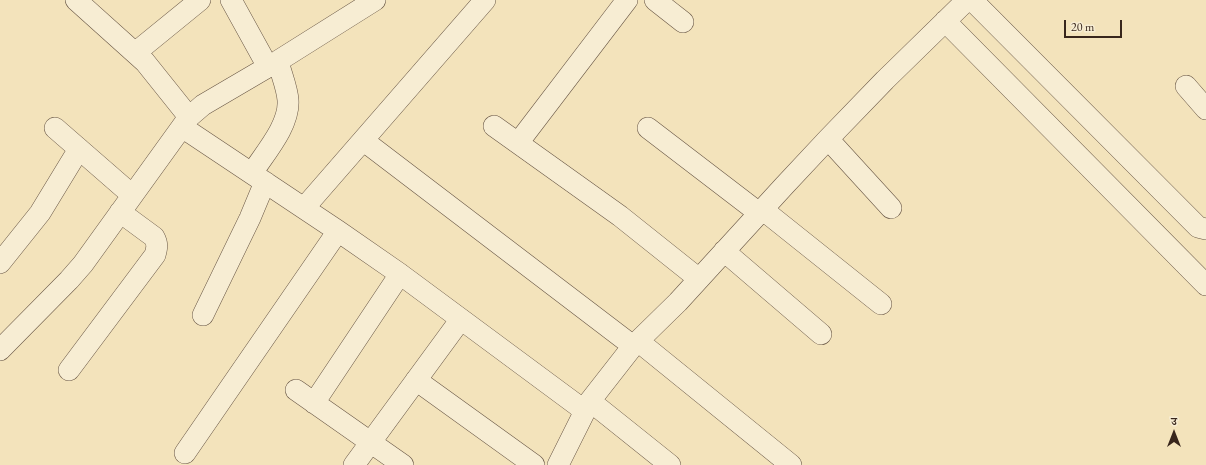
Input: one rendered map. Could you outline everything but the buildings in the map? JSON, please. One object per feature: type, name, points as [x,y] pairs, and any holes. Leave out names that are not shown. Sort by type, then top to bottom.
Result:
[{"type":"street","points":[[76,0],[145,62],[185,122],[258,178],[400,274],[461,319],[670,465]]},
{"type":"street","points":[[135,53],[200,0]]},
{"type":"street","points":[[203,315],[250,218],[258,178],[281,130],[286,115],[288,100],[273,64],[231,0]]},
{"type":"street","points":[[0,350],[83,264],[185,122],[203,105],[273,64],[375,0]]},
{"type":"street","points":[[304,208],[364,141],[485,0]]},
{"type":"street","points":[[518,143],[627,0]]},
{"type":"street","points":[[655,0],[683,22]]},
{"type":"street","points":[[558,465],[587,406],[635,343],[678,302],[760,211],[828,139],[967,0]]},
{"type":"street","points":[[972,0],[1198,227],[1206,229]]},
{"type":"street","points":[[945,21],[1206,285]]},
{"type":"street","points":[[1186,86],[1206,109]]},
{"type":"street","points":[[494,126],[620,216],[699,279]]},
{"type":"street","points":[[55,128],[132,195]]},
{"type":"street","points":[[648,128],[760,211],[881,304]]},
{"type":"street","points":[[828,139],[892,208]]},
{"type":"street","points":[[364,141],[635,343],[790,465]]},
{"type":"street","points":[[0,263],[40,213],[79,149]]},
{"type":"street","points":[[69,370],[155,255],[157,243],[154,238],[120,212]]},
{"type":"street","points":[[185,453],[338,231]]},
{"type":"street","points":[[724,252],[821,334]]},
{"type":"street","points":[[314,403],[400,274]]},
{"type":"street","points":[[354,465],[461,319]]},
{"type":"street","points":[[416,380],[534,465]]},
{"type":"street","points":[[296,390],[403,465]]}]
